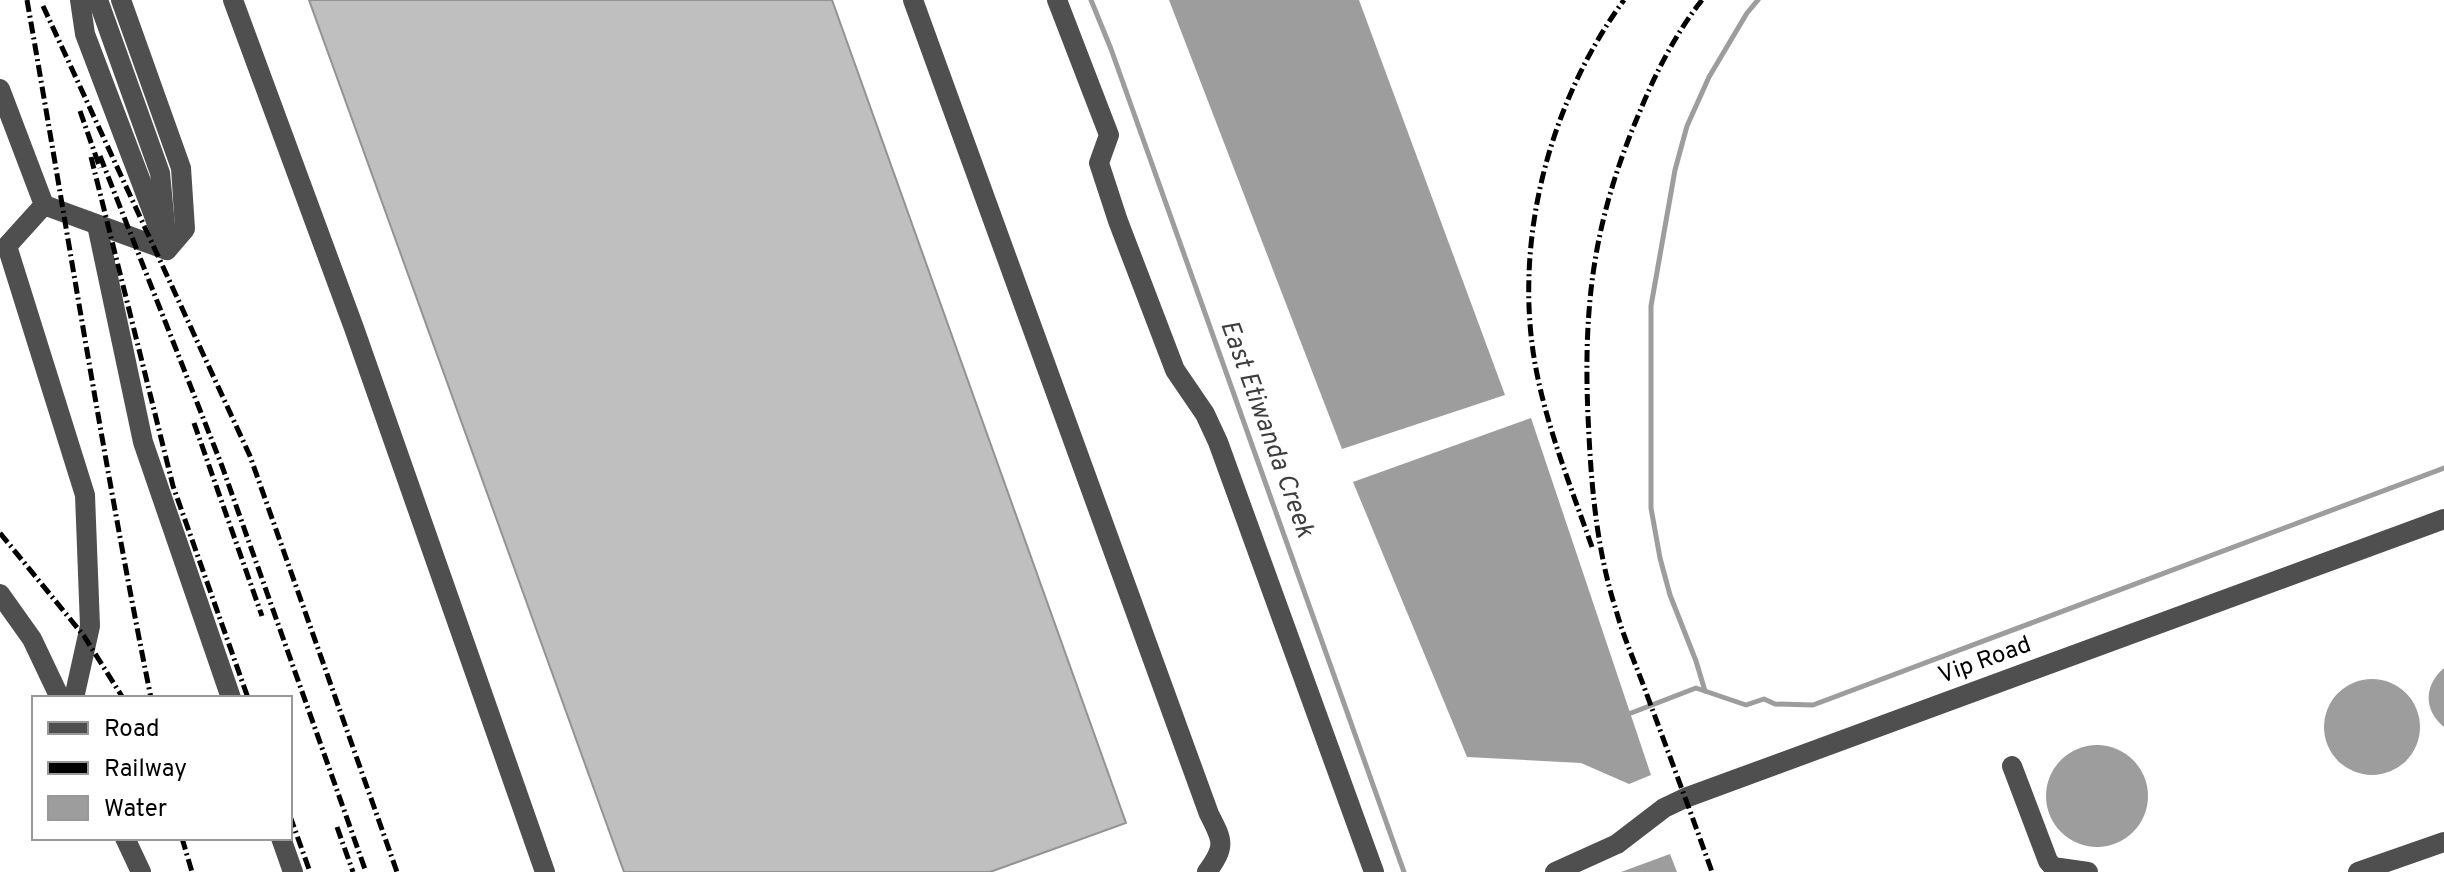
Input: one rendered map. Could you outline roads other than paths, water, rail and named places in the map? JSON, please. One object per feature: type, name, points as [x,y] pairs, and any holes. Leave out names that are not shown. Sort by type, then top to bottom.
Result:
[{"type":"lane","points":[[80,0],[85,34],[167,250]]},
{"type":"lane","points":[[98,0],[160,173],[167,250]]},
{"type":"lane","points":[[121,0],[181,168],[185,229],[167,250]]},
{"type":"lane","points":[[233,0],[354,328],[545,872]]},
{"type":"lane","points":[[913,0],[1124,586],[1209,814],[1221,836],[1221,852],[1207,872]]},
{"type":"lane","points":[[1057,0],[1109,135],[1099,163],[1118,221],[1175,370],[1205,414],[1218,442],[1374,872]]},
{"type":"lane","points":[[0,89],[44,205],[167,250]]},
{"type":"lane","points":[[44,205],[7,246],[85,495],[90,626],[74,696]]},
{"type":"lane","points":[[97,225],[143,442],[230,696]]},
{"type":"lane","name":"Vip Road","points":[[1555,872],[1617,844],[1664,808],[1685,798],[2444,519]]},
{"type":"lane","points":[[0,594],[32,639],[59,696]]},
{"type":"lane","points":[[2012,766],[2048,861],[2053,867],[2088,872]]},
{"type":"lane","points":[[126,840],[141,872]]},
{"type":"lane","points":[[282,840],[293,872]]},
{"type":"lane","points":[[2358,872],[2444,842]]},
{"type":"water","points":[[1169,0],[1359,0],[1505,395],[1342,449]]},
{"type":"water","points":[[1531,418],[1651,775],[1629,784],[1581,763],[1467,757],[1353,482]]},
{"type":"water","points":[[2444,668],[2444,727],[2432,713],[2429,698],[2433,682]]},
{"type":"water","points":[[2372,679],[2391,682],[2406,693],[2417,708],[2420,727],[2417,746],[2406,761],[2391,772],[2372,775],[2353,772],[2338,761],[2327,746],[2324,727],[2327,708],[2338,693],[2353,682]]},
{"type":"water","points":[[2097,745],[2117,749],[2133,760],[2144,776],[2148,796],[2144,816],[2133,832],[2117,843],[2097,847],[2077,843],[2061,832],[2050,816],[2046,796],[2050,776],[2061,760],[2077,749]]},
{"type":"water","points":[[1670,854],[1677,872],[1621,872]]},
{"type":"waterway","name":"East Etiwanda Creek","points":[[1091,0],[1404,872]]},
{"type":"waterway","points":[[1705,691],[1670,595],[1651,508],[1651,306],[1675,170],[1687,126],[1709,77],[1758,0]]},
{"type":"waterway","points":[[1626,715],[1696,688],[1746,705],[1764,699],[1775,704],[1813,705],[2444,468]]},
{"type":"railway","points":[[27,0],[102,437],[151,696]]},
{"type":"railway","points":[[1592,547],[1542,396],[1530,326],[1529,277],[1533,227],[1542,178],[1556,131],[1597,41],[1624,0]]},
{"type":"railway","points":[[1702,0],[1675,39],[1653,82],[1610,193],[1600,232],[1589,309],[1587,391],[1594,502],[1610,589],[1712,872]]},
{"type":"railway","points":[[43,6],[250,456],[397,872]]},
{"type":"railway","points":[[80,111],[100,168]]},
{"type":"railway","points":[[100,156],[222,466],[366,872]]},
{"type":"railway","points":[[91,157],[173,486],[247,696]]},
{"type":"railway","points":[[194,423],[262,616]]},
{"type":"railway","points":[[0,533],[84,636],[122,696]]},
{"type":"railway","points":[[292,822],[310,872]]},
{"type":"railway","points":[[337,827],[353,872]]},
{"type":"railway","points":[[183,840],[192,872]]}]
